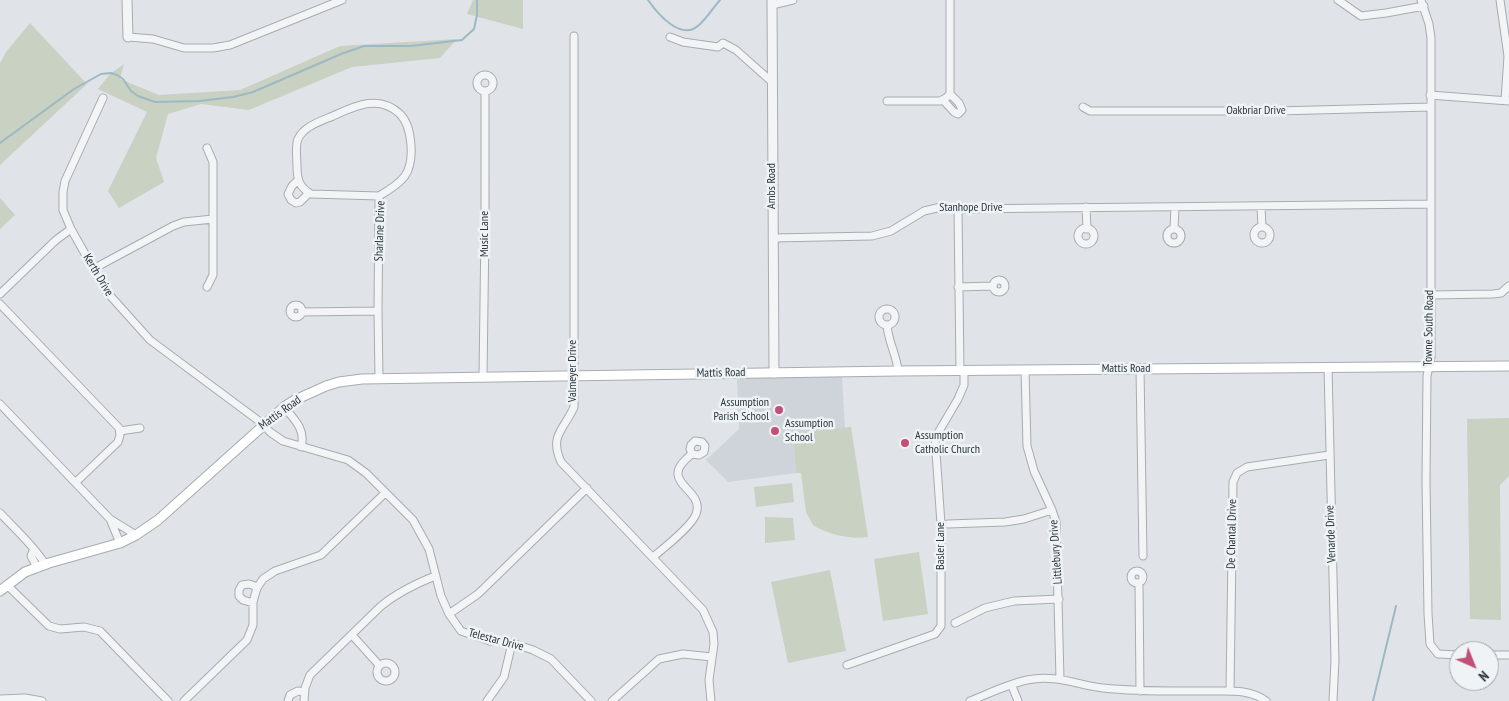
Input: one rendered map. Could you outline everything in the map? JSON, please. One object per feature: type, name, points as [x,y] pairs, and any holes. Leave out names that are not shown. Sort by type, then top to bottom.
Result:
[{"type":"main road","name":"Mattis Road","points":[[3,588],[25,572],[120,543],[136,535],[158,520],[284,407],[306,394],[338,382],[380,378],[483,376],[1509,366]]},
{"type":"street","points":[[127,0],[128,37],[153,39],[184,48],[213,48],[230,45],[342,0]]},
{"type":"street","points":[[772,3],[793,0]]},
{"type":"street","points":[[887,101],[946,97],[950,0]]},
{"type":"street","points":[[1338,0],[1361,16],[1386,14],[1423,3]]},
{"type":"street","points":[[1430,96],[1507,100],[1508,56],[1500,0]]},
{"type":"street","name":"Ambs Road","points":[[772,3],[774,373]]},
{"type":"street","name":"Towne South Road","points":[[1423,3],[1430,30],[1431,357],[1427,376],[1426,481],[1428,614],[1430,644],[1438,654],[1449,655]]},
{"type":"street","name":"Valmeyer Drive","points":[[574,36],[574,407],[557,438],[556,450],[562,462],[703,610],[713,632],[714,644],[709,680],[711,701]]},
{"type":"street","points":[[670,37],[683,42],[718,47],[723,43],[736,50],[772,82]]},
{"type":"street","name":"Music Lane","points":[[483,376],[484,92]]},
{"type":"street","name":"Kerth Drive","points":[[103,98],[65,181],[62,192],[63,210],[71,229],[110,297],[150,340],[263,424]]},
{"type":"street","name":"Sharlane Drive","points":[[298,180],[298,140],[305,130],[356,106],[367,103],[383,103],[394,108],[406,121],[411,138],[412,157],[409,169],[399,183],[380,196],[378,311],[380,378]]},
{"type":"street","name":"Oakbriar Drive","points":[[1084,107],[1090,111],[1277,111],[1430,106]]},
{"type":"street","points":[[207,148],[213,162],[213,275],[207,287]]},
{"type":"street","points":[[309,193],[300,202],[296,203],[291,200],[288,194],[298,180],[303,189],[309,193],[380,196]]},
{"type":"street","name":"Stanhope Drive","points":[[773,238],[872,236],[891,231],[924,211],[941,207],[958,209],[1430,204]]},
{"type":"street","points":[[1174,229],[1175,206]]},
{"type":"street","points":[[1086,207],[1087,229]]},
{"type":"street","points":[[1261,207],[1262,227]]},
{"type":"street","points":[[958,209],[958,287],[962,371]]},
{"type":"street","points":[[93,270],[173,226],[184,222],[213,220]]},
{"type":"street","points":[[0,294],[56,240],[71,229]]},
{"type":"street","points":[[958,287],[993,286]]},
{"type":"street","points":[[1430,294],[1493,294],[1501,293],[1509,286]]},
{"type":"street","points":[[0,304],[116,424],[120,431],[118,442],[76,482]]},
{"type":"street","points":[[302,312],[378,311]]},
{"type":"street","points":[[887,325],[888,336],[897,361],[898,371]]},
{"type":"street","name":"Venarde Drive","points":[[1328,368],[1335,660],[1333,701]]},
{"type":"street","points":[[1140,369],[1143,556]]},
{"type":"street","name":"Littlebury Drive","points":[[1025,370],[1027,446],[1034,471],[1056,522],[1060,679]]},
{"type":"street","name":"Basler Lane","points":[[847,665],[935,634],[941,626],[941,524],[935,438],[958,399],[964,384],[962,371]]},
{"type":"street","points":[[0,404],[110,519],[136,535]]},
{"type":"street","points":[[284,407],[297,422],[304,438],[301,447]]},
{"type":"street","name":"Telestar Drive","points":[[263,424],[283,442],[325,452],[348,460],[366,473],[413,520],[429,549],[441,596],[449,614],[461,631],[490,641],[512,643],[551,659],[591,701]]},
{"type":"street","points":[[120,431],[140,428]]},
{"type":"street","points":[[653,557],[693,521],[698,512],[696,502],[679,481],[678,470],[681,462],[692,454]]},
{"type":"street","name":"De Chantal Drive","points":[[1230,691],[1233,482],[1238,473],[1247,467],[1329,455]]},
{"type":"street","points":[[449,614],[478,594],[587,488]]},
{"type":"street","points":[[184,701],[247,640],[253,625],[252,603],[263,579],[275,571],[321,555],[385,493]]},
{"type":"street","points":[[948,524],[1005,522],[1024,519],[1052,510]]},
{"type":"street","points":[[0,513],[30,544],[33,550],[32,556],[41,566]]},
{"type":"street","points":[[110,519],[120,543]]},
{"type":"street","points":[[304,701],[304,692],[310,674],[393,596],[435,576]]},
{"type":"street","points":[[1139,583],[1140,691]]},
{"type":"street","points":[[252,603],[243,600],[239,596],[238,590],[242,585],[249,584],[258,587]]},
{"type":"street","points":[[3,588],[49,626],[60,629],[84,627],[100,631],[168,701]]},
{"type":"street","points":[[955,623],[992,606],[1014,601],[1059,599]]},
{"type":"street","points":[[352,635],[379,665]]},
{"type":"street","points":[[487,701],[504,677],[512,643]]},
{"type":"street","points":[[612,701],[659,659],[683,654],[712,656]]},
{"type":"street","points":[[970,701],[1028,680],[1060,679],[1101,688],[1140,691],[1230,691],[1250,693],[1259,695],[1266,701]]},
{"type":"street","points":[[1012,686],[1018,701]]},
{"type":"street","points":[[288,701],[290,694],[298,691],[304,692]]},
{"type":"street","points":[[0,699],[25,698],[42,701]]},
{"type":"shaded area","name":"Assumption School","points":[[842,377],[845,428],[793,433],[796,473],[728,482],[706,460],[739,429],[737,378]]},
{"type":"green space","points":[[473,0],[523,0],[523,29],[467,14]]},
{"type":"green space","points":[[30,23],[87,84],[0,165],[0,63],[6,52]]},
{"type":"green space","points":[[457,39],[440,58],[352,67],[249,110],[201,104],[168,114],[156,158],[164,182],[119,208],[108,191],[147,112],[98,89],[110,74],[124,64],[120,79],[159,95],[240,90],[340,46]]},
{"type":"green space","points":[[0,198],[15,215],[0,229]]},
{"type":"green space","points":[[1509,418],[1509,476],[1500,485],[1501,620],[1470,619],[1467,419]]},
{"type":"green space","points":[[851,427],[868,537],[862,538],[839,536],[813,525],[806,512],[801,473],[796,473],[793,433]]},
{"type":"green space","points":[[792,483],[794,502],[756,507],[754,487]]},
{"type":"green space","points":[[765,517],[793,518],[795,540],[765,543]]},
{"type":"green space","points":[[919,552],[928,614],[883,621],[874,559]]},
{"type":"green space","points":[[830,570],[846,651],[788,663],[771,582]]},
{"type":"waterway","points":[[0,143],[74,89],[101,74],[111,73],[117,75],[138,96],[155,102],[199,101],[233,97],[253,92],[364,46],[411,46],[462,40],[474,29],[477,15],[477,0]]},
{"type":"waterway","points":[[648,0],[670,24],[685,30],[699,25],[720,0]]},
{"type":"waterway","points":[[1373,701],[1396,606]]},
{"type":"place","name":"Assumption Parish School","points":[[779,410]]},
{"type":"place","name":"Assumption School","points":[[775,431]]},
{"type":"place","name":"Assumption Catholic Church","points":[[905,443]]}]
